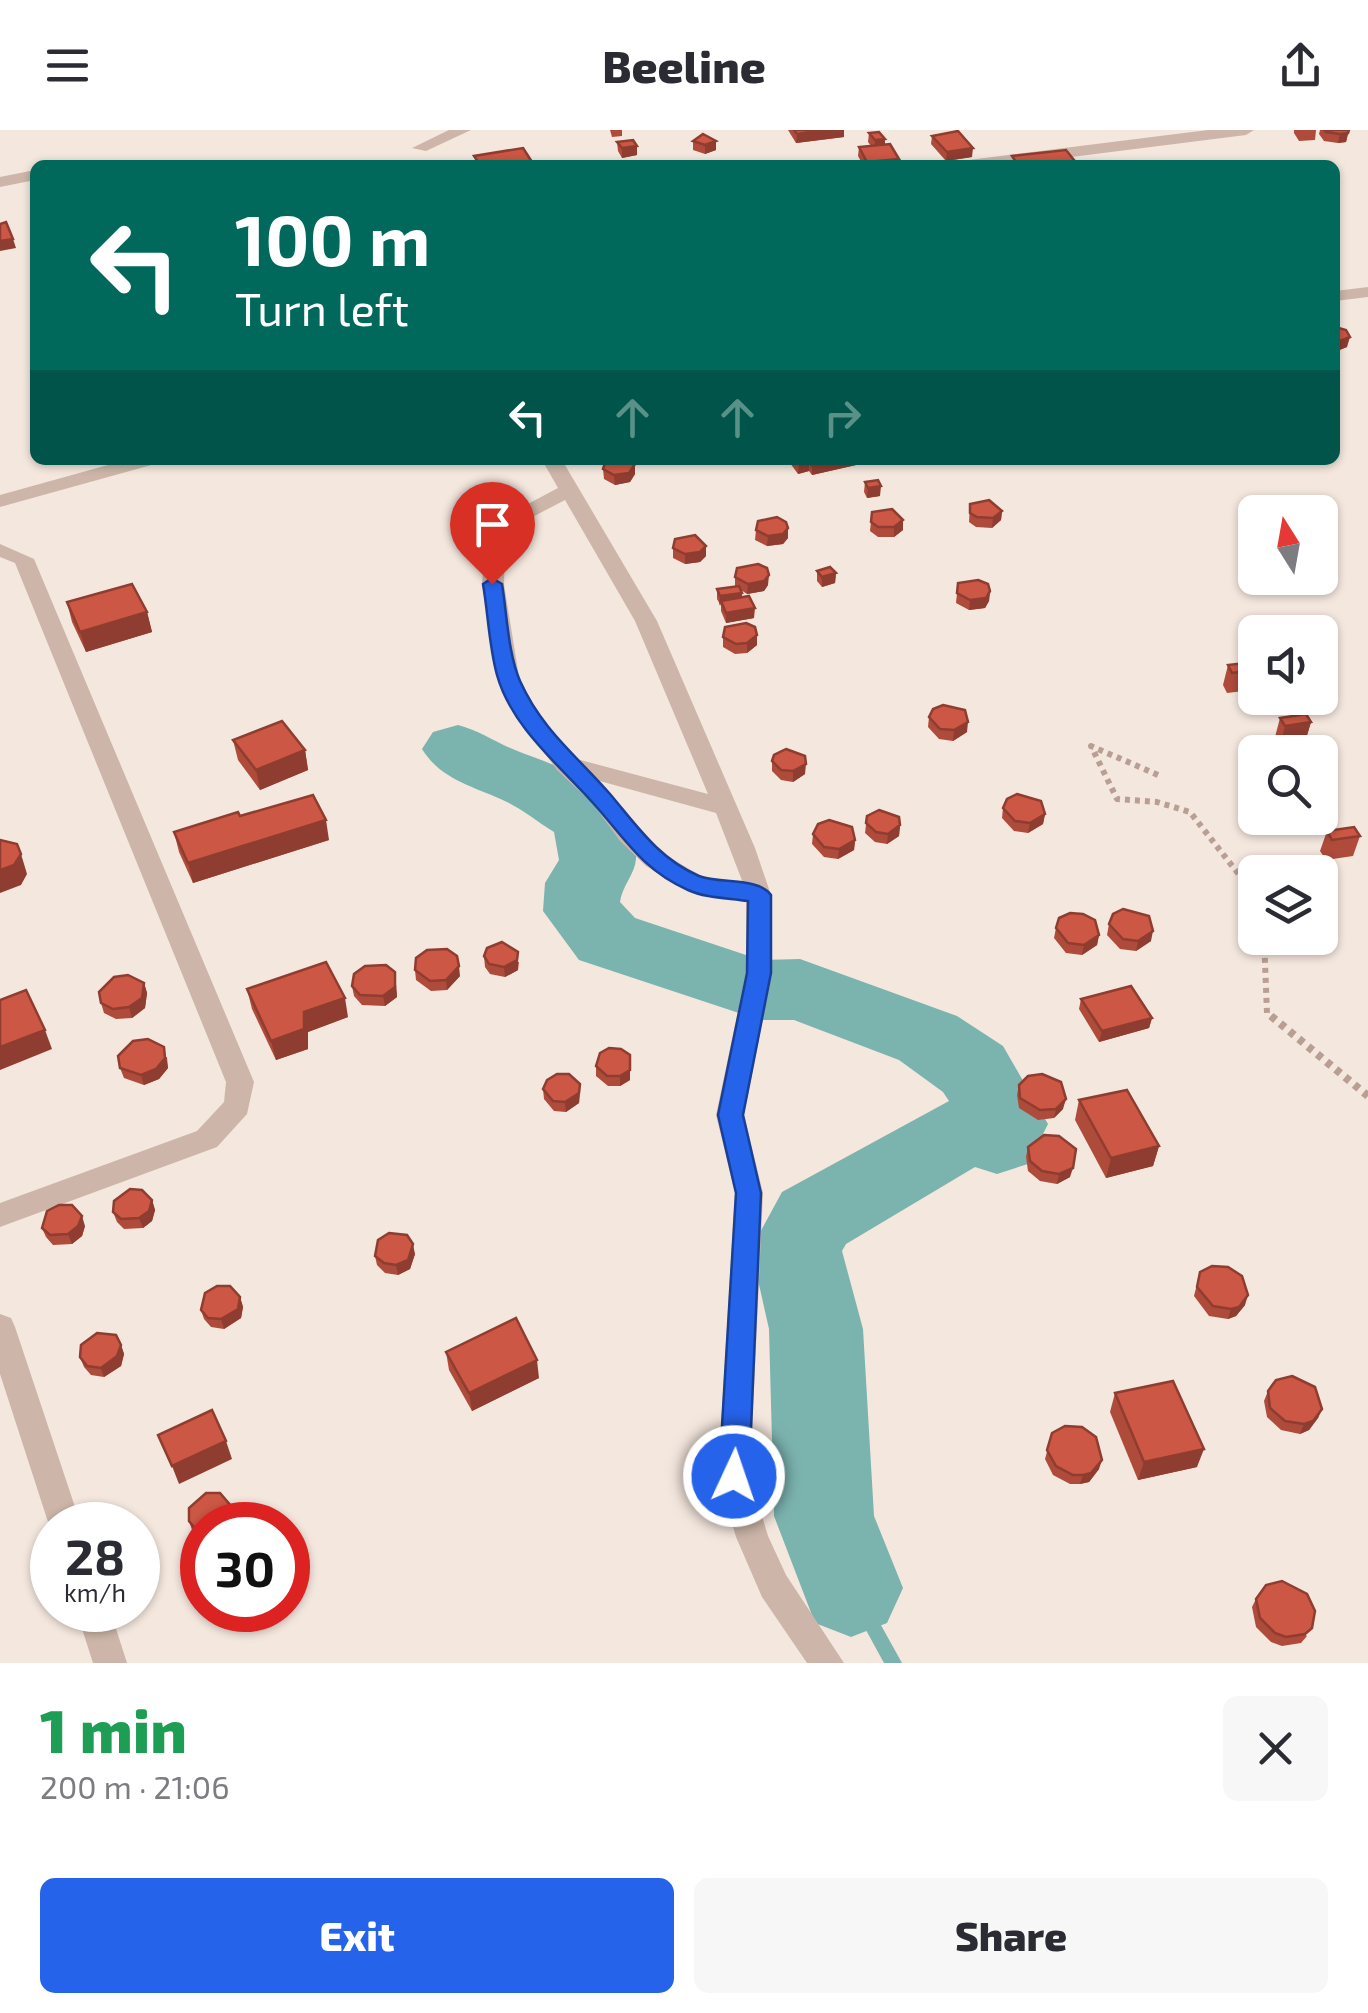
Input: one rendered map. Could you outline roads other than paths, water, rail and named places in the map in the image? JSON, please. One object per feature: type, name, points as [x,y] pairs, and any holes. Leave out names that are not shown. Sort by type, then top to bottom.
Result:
[{"type":"street","points":[[411,130],[422,156],[463,130]]},
{"type":"street","points":[[1009,160],[1246,130]]},
{"type":"street","points":[[0,182],[30,176]]},
{"type":"street","points":[[1340,295],[1368,292]]},
{"type":"street","points":[[0,501],[130,465]]},
{"type":"street","points":[[555,465],[646,622],[743,848],[759,895],[759,973],[730,1115],[748,1193],[734,1476],[752,1537],[774,1586],[827,1663]]},
{"type":"street","points":[[570,490],[516,518],[494,548],[492,584],[508,677],[524,709],[565,764],[602,798],[628,834],[655,860],[695,884],[759,895]]},
{"type":"street","points":[[0,550],[24,559],[240,1082],[237,1106],[207,1138],[0,1215]]},
{"type":"street","points":[[565,764],[722,806]]},
{"type":"street","points":[[0,1327],[57,1502]]},
{"type":"street","points":[[100,1632],[110,1663]]},
{"type":"waterway","points":[[458,749],[485,766],[535,785],[587,818],[598,854],[597,864],[584,883],[582,911],[607,939],[760,990],[800,989],[928,1038],[973,1069],[1005,1124],[997,1139],[966,1130],[814,1218],[796,1249],[816,1329],[824,1516],[851,1588]]},
{"type":"waterway","points":[[851,1588],[893,1663]]}]
